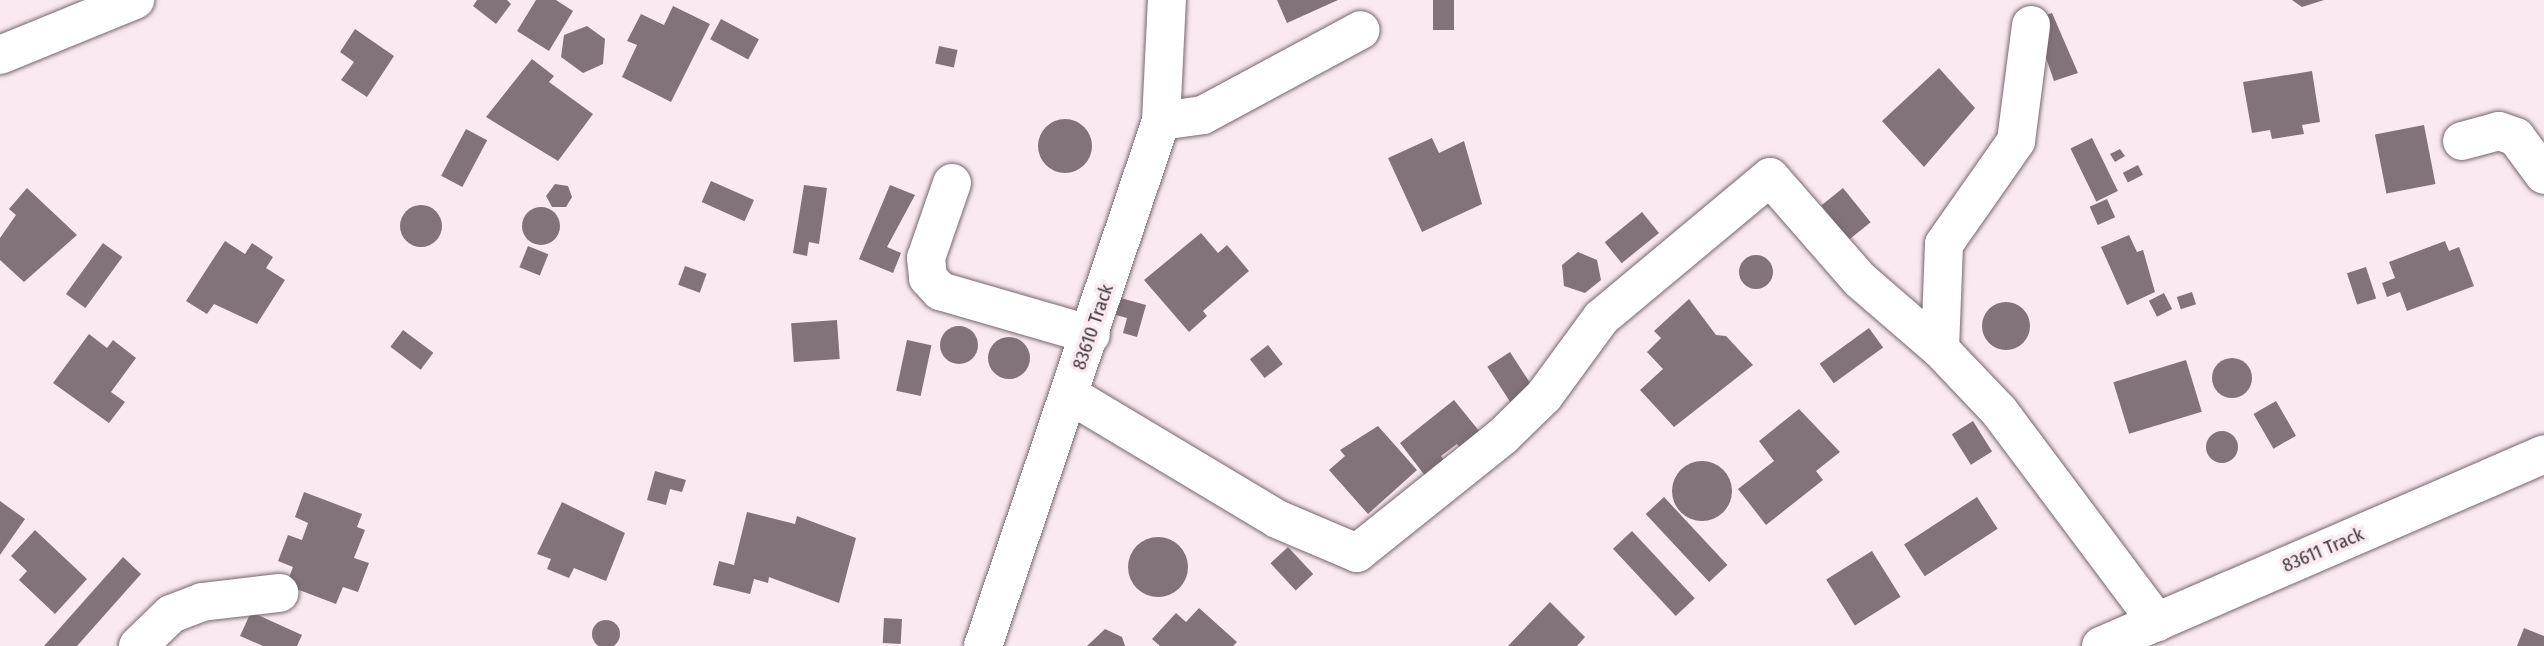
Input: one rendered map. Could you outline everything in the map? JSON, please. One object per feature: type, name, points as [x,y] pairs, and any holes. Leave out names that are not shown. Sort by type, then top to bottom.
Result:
[{"type":"street","points":[[0,55],[135,0]]},
{"type":"street","name":"83610 Track","points":[[984,646],[1161,121],[1167,0]]},
{"type":"street","points":[[1940,349],[1944,244],[2016,141],[2031,25]]},
{"type":"street","points":[[1161,121],[1203,115],[1360,30]]},
{"type":"street","points":[[2462,141],[2499,131],[2516,137],[2544,175]]},
{"type":"street","points":[[1070,395],[1277,519],[1357,553],[1503,436],[1544,396],[1601,318],[1770,177],[1860,280],[1940,349],[1999,411],[2157,622]]},
{"type":"street","points":[[953,183],[926,258],[928,278],[940,291],[1091,335]]},
{"type":"street","name":"83611 Track","points":[[2101,646],[2544,454]]},
{"type":"street","points":[[138,646],[171,614],[202,602],[278,593]]},
{"type":"building","points":[[477,0],[507,0],[511,4],[496,24],[473,6]]},
{"type":"building","points":[[536,0],[556,0],[573,11],[549,51],[517,31]]},
{"type":"building","points":[[1277,0],[1338,0],[1287,23]]},
{"type":"building","points":[[1433,0],[1454,0],[1454,30],[1433,30]]},
{"type":"building","points":[[2292,0],[2324,0],[2302,7]]},
{"type":"building","points":[[673,6],[710,24],[671,102],[622,77],[637,45],[627,41],[641,14],[664,25]]},
{"type":"building","points":[[2052,13],[2078,73],[2054,81],[2033,20]]},
{"type":"building","points":[[721,19],[759,39],[748,59],[710,39]]},
{"type":"building","points":[[587,26],[605,39],[603,64],[583,73],[561,57],[564,35]]},
{"type":"building","points":[[355,29],[394,56],[367,97],[341,80],[354,62],[340,52]]},
{"type":"building","points":[[939,46],[958,50],[954,68],[935,64]]},
{"type":"building","points":[[532,59],[554,76],[549,82],[593,114],[558,161],[486,117]]},
{"type":"building","points":[[1939,68],[1975,108],[1924,167],[1882,121]]},
{"type":"building","points":[[2312,71],[2320,122],[2302,125],[2304,134],[2272,139],[2270,130],[2252,133],[2243,82]]},
{"type":"building","points":[[1065,119],[1084,127],[1092,146],[1084,165],[1065,173],[1046,165],[1038,146],[1046,127]]},
{"type":"building","points":[[2424,125],[2435,184],[2386,193],[2375,135]]},
{"type":"building","points":[[466,129],[487,140],[462,187],[441,176]]},
{"type":"building","points":[[1432,138],[1439,153],[1464,141],[1482,204],[1422,232],[1388,158]]},
{"type":"building","points":[[2092,138],[2118,191],[2096,202],[2070,149]]},
{"type":"building","points":[[2120,149],[2125,156],[2115,162],[2110,154]]},
{"type":"building","points":[[2138,165],[2143,175],[2128,183],[2123,173]]},
{"type":"building","points":[[711,181],[754,200],[745,221],[702,202]]},
{"type":"building","points":[[555,184],[568,186],[572,197],[566,207],[552,207],[546,196]]},
{"type":"building","points":[[804,185],[827,188],[819,244],[809,242],[807,256],[793,253]]},
{"type":"building","points":[[890,185],[915,195],[887,247],[901,253],[893,273],[859,259]]},
{"type":"building","points":[[27,188],[77,235],[24,282],[0,260],[0,238],[16,215],[9,209]]},
{"type":"building","points":[[1843,188],[1871,222],[1849,240],[1821,206]]},
{"type":"building","points":[[2107,199],[2115,217],[2098,225],[2090,207]]},
{"type":"building","points":[[421,205],[436,211],[442,226],[436,241],[421,247],[406,241],[400,226],[406,211]]},
{"type":"building","points":[[541,207],[554,213],[560,226],[554,239],[541,245],[528,239],[522,226],[528,213]]},
{"type":"building","points":[[1642,212],[1659,233],[1622,263],[1605,242]]},
{"type":"building","points":[[1201,233],[1218,253],[1227,245],[1249,271],[1203,311],[1207,316],[1189,332],[1144,280]]},
{"type":"building","points":[[2129,235],[2137,252],[2143,250],[2155,292],[2127,305],[2101,247]]},
{"type":"building","points":[[225,241],[245,254],[252,243],[273,257],[266,268],[285,280],[257,324],[214,304],[207,314],[186,301]]},
{"type":"building","points":[[2445,241],[2449,251],[2459,247],[2474,286],[2407,311],[2400,292],[2387,297],[2382,283],[2395,278],[2389,262]]},
{"type":"building","points":[[103,243],[122,257],[85,308],[66,294]]},
{"type":"building","points":[[528,246],[548,254],[540,276],[519,267]]},
{"type":"building","points":[[1578,252],[1597,260],[1601,280],[1585,293],[1564,286],[1562,265]]},
{"type":"building","points":[[1756,255],[1768,260],[1773,272],[1768,284],[1756,289],[1744,284],[1739,272],[1744,260]]},
{"type":"building","points":[[685,266],[707,274],[700,293],[678,285]]},
{"type":"building","points":[[2366,267],[2376,298],[2357,305],[2347,273]]},
{"type":"building","points":[[2192,292],[2196,304],[2181,309],[2177,297]]},
{"type":"building","points":[[2164,293],[2172,309],[2157,317],[2149,301]]},
{"type":"building","points":[[1121,298],[1146,305],[1137,337],[1123,333],[1127,318],[1116,315]]},
{"type":"building","points":[[1689,299],[1716,335],[1726,336],[1753,365],[1674,427],[1640,390],[1663,369],[1647,352],[1661,338],[1654,331]]},
{"type":"building","points":[[2006,302],[2023,309],[2030,326],[2023,343],[2006,350],[1989,343],[1982,326],[1989,309]]},
{"type":"building","points":[[837,320],[840,359],[794,362],[791,323]]},
{"type":"building","points":[[959,326],[973,331],[978,345],[973,359],[959,364],[945,359],[940,345],[945,331]]},
{"type":"building","points":[[1869,328],[1883,347],[1834,383],[1820,364]]},
{"type":"building","points":[[403,330],[433,353],[421,370],[390,347]]},
{"type":"building","points":[[89,334],[107,348],[113,340],[136,358],[111,392],[125,402],[109,423],[53,383]]},
{"type":"building","points":[[1009,337],[1024,343],[1030,358],[1024,373],[1009,379],[994,373],[988,358],[994,343]]},
{"type":"building","points":[[907,340],[931,345],[921,396],[896,391]]},
{"type":"building","points":[[1268,345],[1283,364],[1265,378],[1250,359]]},
{"type":"building","points":[[1510,352],[1535,390],[1512,404],[1487,367]]},
{"type":"building","points":[[2232,358],[2246,364],[2252,378],[2246,392],[2232,398],[2218,392],[2212,378],[2218,364]]},
{"type":"building","points":[[2186,360],[2202,412],[2129,434],[2113,382]]},
{"type":"building","points":[[1454,400],[1484,437],[1464,453],[1457,444],[1441,456],[1448,466],[1429,481],[1400,443]]},
{"type":"building","points":[[2276,401],[2296,436],[2273,449],[2253,414]]},
{"type":"building","points":[[1799,409],[1840,452],[1816,471],[1823,480],[1766,525],[1738,489],[1774,461],[1759,441]]},
{"type":"building","points":[[1973,421],[1992,452],[1971,465],[1952,434]]},
{"type":"building","points":[[1378,426],[1417,470],[1368,514],[1329,470],[1345,456],[1340,450]]},
{"type":"building","points":[[2222,431],[2233,436],[2238,447],[2233,458],[2222,463],[2211,458],[2206,447],[2211,436]]},
{"type":"building","points":[[1702,461],[1719,466],[1727,474],[1732,491],[1727,508],[1719,516],[1702,521],[1685,516],[1677,508],[1672,491],[1677,474],[1685,466]]},
{"type":"building","points":[[655,471],[686,480],[682,492],[670,489],[666,505],[647,500]]},
{"type":"building","points":[[304,492],[362,514],[357,527],[365,530],[354,558],[369,563],[358,592],[343,587],[336,604],[286,585],[293,567],[278,561],[288,535],[302,540],[308,523],[295,517]]},
{"type":"building","points":[[1664,497],[1727,565],[1709,582],[1646,514]]},
{"type":"building","points":[[1977,497],[1998,529],[1925,576],[1904,544]]},
{"type":"building","points":[[0,501],[25,519],[0,555]]},
{"type":"building","points":[[562,502],[625,533],[606,581],[574,568],[569,578],[547,569],[551,559],[537,554]]},
{"type":"building","points":[[747,512],[795,524],[797,516],[856,538],[839,603],[769,577],[768,583],[754,579],[750,594],[713,585],[719,561],[734,565]]},
{"type":"building","points":[[35,530],[87,579],[55,614],[19,580],[27,571],[11,556]]},
{"type":"building","points":[[1632,531],[1695,598],[1676,616],[1613,549]]},
{"type":"building","points":[[1158,537],[1175,542],[1183,550],[1188,567],[1183,584],[1175,592],[1158,597],[1141,592],[1133,584],[1128,567],[1133,550],[1141,542]]},
{"type":"building","points":[[1288,547],[1313,574],[1296,590],[1270,563]]},
{"type":"building","points":[[1872,551],[1901,597],[1855,625],[1826,580]]},
{"type":"building","points":[[123,557],[141,574],[77,646],[44,646]]},
{"type":"building","points":[[1550,602],[1585,637],[1577,646],[1508,646]]},
{"type":"building","points":[[1199,608],[1237,642],[1233,646],[1160,646],[1152,639],[1176,613],[1186,622]]},
{"type":"building","points":[[251,612],[302,635],[297,646],[263,646],[240,636]]},
{"type":"building","points":[[884,618],[902,619],[901,644],[883,643]]},
{"type":"building","points":[[606,620],[616,624],[620,634],[616,644],[606,648],[596,644],[592,634],[596,624]]},
{"type":"building","points":[[2524,628],[2544,636],[2544,646],[2517,646]]},
{"type":"building","points":[[1105,629],[1122,637],[1125,646],[1087,646]]}]
